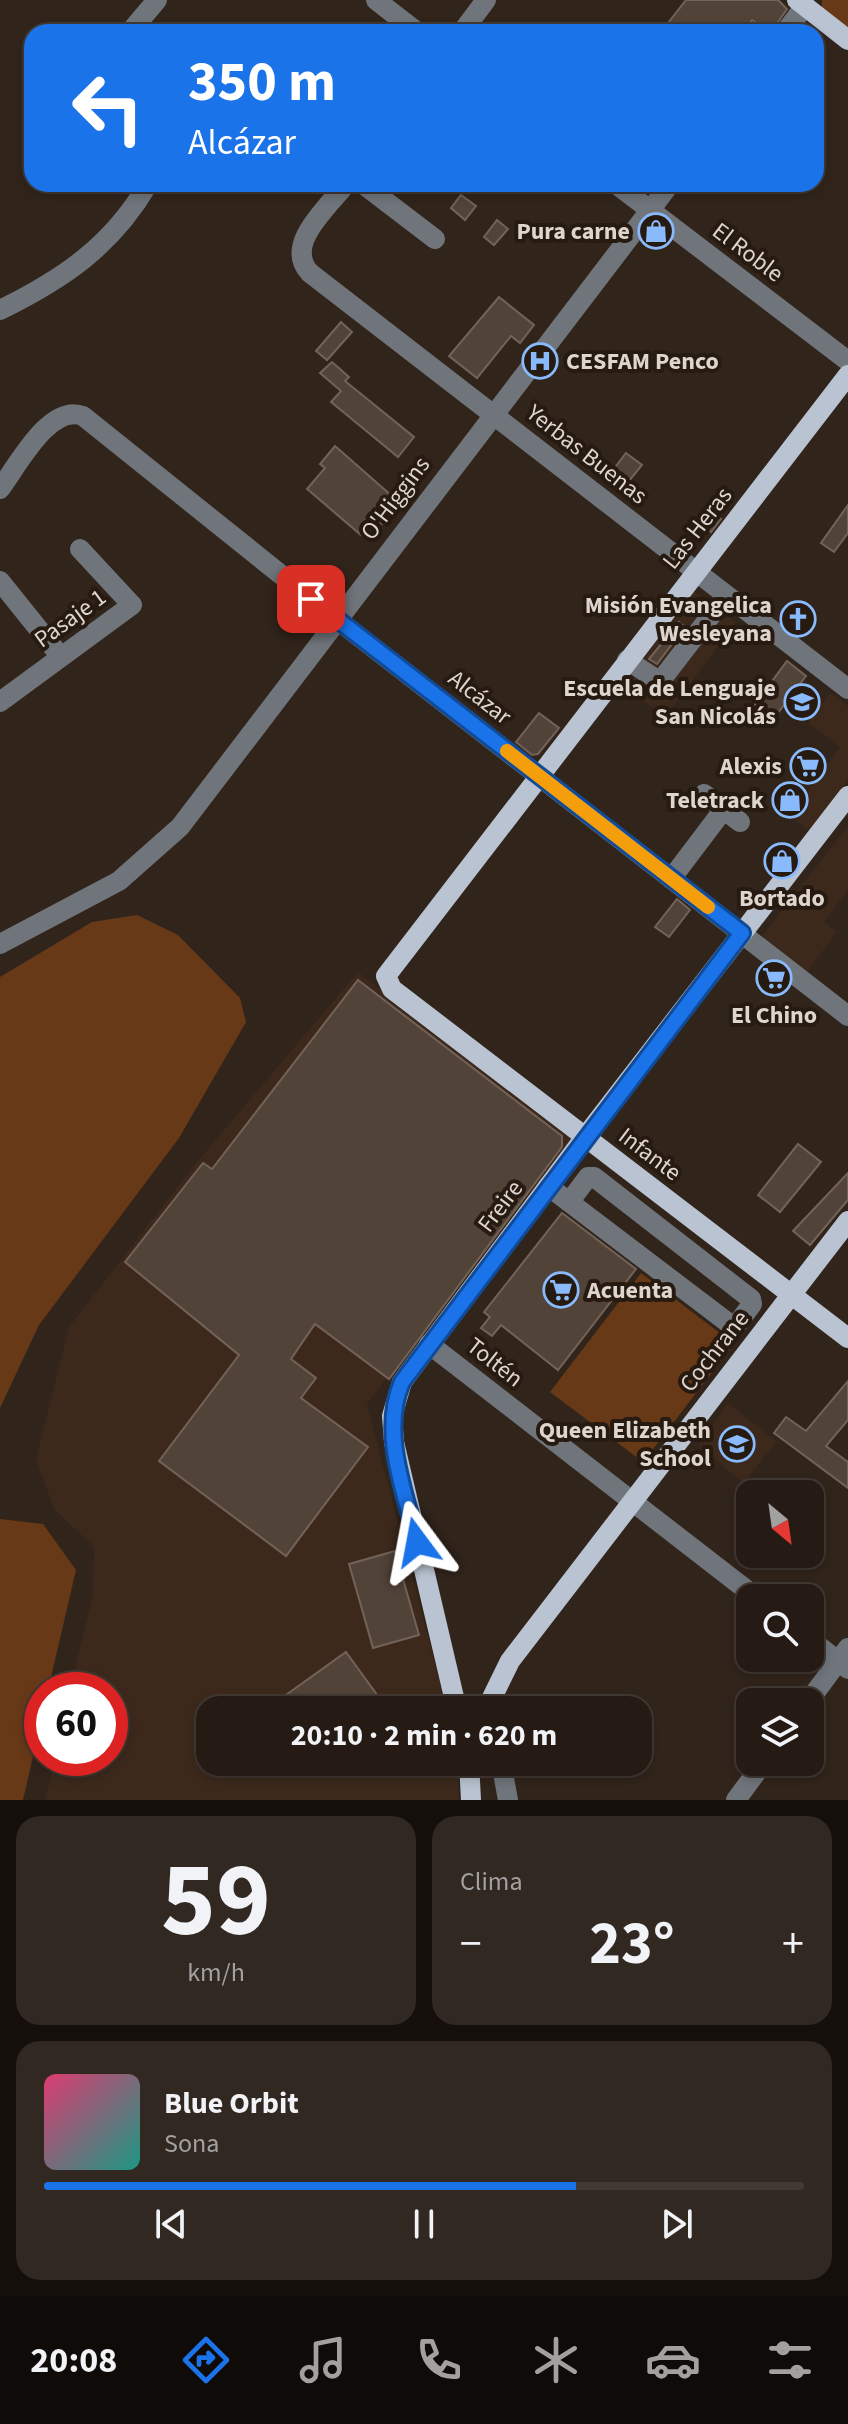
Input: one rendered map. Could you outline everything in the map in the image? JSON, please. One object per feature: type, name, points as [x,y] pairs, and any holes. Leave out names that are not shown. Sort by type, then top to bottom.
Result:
[{"type":"main road","points":[[803,2],[848,40]]},
{"type":"main road","name":"Las Heras","points":[[386,980],[389,969],[848,375]]},
{"type":"main road","name":"Freire","points":[[454,1696],[392,1429],[394,1403],[402,1382],[552,1180],[848,796]]},
{"type":"main road","name":"Infante","points":[[386,980],[392,989],[848,1338]]},
{"type":"main road","name":"Cochrane","points":[[493,1696],[510,1661],[848,1221]]},
{"type":"main road","points":[[470,1776],[471,1800]]},
{"type":"street","points":[[137,24],[157,0]]},
{"type":"street","points":[[376,0],[407,24]]},
{"type":"street","points":[[468,24],[486,0]]},
{"type":"street","points":[[790,24],[803,2]]},
{"type":"street","points":[[0,310],[66,275],[91,256],[127,217],[143,192]]},
{"type":"street","name":"Yerbas Buenas","points":[[340,192],[308,234],[300,256],[310,273],[848,689]]},
{"type":"street","points":[[373,192],[435,239]]},
{"type":"street","name":"El Roble","points":[[626,192],[848,361]]},
{"type":"street","name":"O'Higgins","points":[[0,944],[96,895],[163,844],[212,787],[335,618],[664,192]]},
{"type":"street","name":"Alcázar","points":[[0,489],[55,418],[71,413],[83,416],[335,618],[846,1011]]},
{"type":"street","name":"Pasaje 1","points":[[0,702],[132,605],[80,549]]},
{"type":"street","points":[[0,581],[61,657]]},
{"type":"street","points":[[627,660],[656,679],[662,679],[726,596]]},
{"type":"street","points":[[704,794],[740,822]]},
{"type":"street","points":[[671,879],[724,809]]},
{"type":"street","points":[[552,1180],[636,1252],[731,1325],[738,1323],[752,1304],[751,1299],[594,1177],[588,1177],[574,1196]]},
{"type":"street","points":[[636,1252],[673,1203]]},
{"type":"street","name":"Toltén","points":[[429,1344],[739,1584]]},
{"type":"street","points":[[820,1688],[845,1659],[824,1647]]},
{"type":"street","points":[[504,1776],[508,1800]]},
{"type":"street","points":[[736,1800],[754,1776]]},
{"type":"shaded area","points":[[822,0],[848,0],[848,34],[822,14]]},
{"type":"shaded area","points":[[692,590],[736,622],[665,717],[621,684]]},
{"type":"shaded area","points":[[830,693],[848,706],[848,779],[810,831],[790,816],[840,747],[808,723]]},
{"type":"shaded area","points":[[848,826],[848,890],[824,922],[837,932],[807,972],[762,936]]},
{"type":"shaded area","points":[[137,915],[178,935],[240,998],[246,1022],[179,1138],[39,1325],[0,1408],[0,977],[92,922]]},
{"type":"shaded area","points":[[358,972],[574,1138],[367,1404],[443,1696],[196,1696],[196,1776],[458,1776],[458,1800],[45,1800],[51,1776],[128,1776],[128,1672],[74,1672],[93,1595],[94,1547],[54,1509],[36,1459],[69,1327],[197,1162]]},
{"type":"shaded area","points":[[641,1273],[734,1344],[643,1462],[550,1392]]},
{"type":"shaded area","name":"Queen Elizabeth School","points":[[728,1403],[777,1442],[745,1480],[739,1480],[698,1445]]},
{"type":"shaded area","points":[[0,1519],[43,1524],[76,1570],[52,1672],[24,1672],[24,1776],[28,1776],[23,1800],[0,1800]]},
{"type":"building","points":[[686,0],[778,0],[787,9],[777,24],[758,24],[752,20],[749,24],[667,24]]},
{"type":"building","points":[[461,195],[476,206],[465,220],[451,208]]},
{"type":"building","points":[[497,220],[508,229],[494,245],[484,237]]},
{"type":"building","points":[[499,297],[534,325],[520,343],[511,336],[477,378],[449,356]]},
{"type":"building","points":[[341,322],[352,332],[327,360],[316,351]]},
{"type":"building","points":[[332,362],[349,377],[345,381],[414,437],[398,457],[331,402],[341,391],[320,373]]},
{"type":"building","points":[[335,446],[400,503],[382,524],[376,518],[361,535],[307,489],[325,468],[320,464]]},
{"type":"building","points":[[626,453],[642,465],[625,486],[610,474]]},
{"type":"building","points":[[848,505],[848,533],[834,552],[821,543]]},
{"type":"building","points":[[710,510],[721,519],[711,532],[700,524]]},
{"type":"building","points":[[679,622],[685,627],[657,664],[649,659]]},
{"type":"building","points":[[787,661],[806,676],[768,726],[749,712]]},
{"type":"building","points":[[539,713],[559,728],[538,754],[532,755],[516,742]]},
{"type":"building","points":[[677,899],[690,910],[669,937],[655,927]]},
{"type":"building","points":[[358,980],[562,1136],[562,1147],[389,1379],[315,1324],[291,1359],[316,1378],[301,1398],[368,1447],[286,1556],[159,1461],[239,1355],[125,1262],[203,1163],[212,1169]]},
{"type":"building","points":[[798,1144],[821,1162],[780,1212],[758,1195]]},
{"type":"building","points":[[848,1173],[848,1200],[810,1245],[793,1231]]},
{"type":"building","name":"Acuenta","points":[[562,1213],[636,1269],[558,1370],[501,1325],[492,1336],[481,1328],[490,1317],[484,1312]]},
{"type":"building","points":[[848,1381],[848,1420],[826,1446],[848,1462],[848,1488],[774,1433],[786,1417],[806,1431]]},
{"type":"building","points":[[395,1551],[419,1635],[373,1648],[349,1564]]},
{"type":"building","points":[[346,1652],[378,1696],[285,1696]]},
{"type":"slow traffic","points":[[507,751],[708,907]]},
{"type":"place","name":"Pura carne","points":[[656,231]]},
{"type":"place","name":"CESFAM Penco","points":[[540,361]]},
{"type":"place","name":"Misión Evangelica Wesleyana","points":[[798,619]]},
{"type":"place","name":"Escuela de Lenguaje San Nicolás","points":[[802,702]]},
{"type":"place","name":"Alexis","points":[[808,766]]},
{"type":"place","name":"Teletrack","points":[[790,800]]},
{"type":"place","name":"Bortado","points":[[782,861]]},
{"type":"place","name":"El Chino","points":[[774,978]]},
{"type":"place","name":"Acuenta","points":[[561,1290]]},
{"type":"place","name":"Queen Elizabeth School","points":[[737,1444]]},
{"type":"route","points":[[311,599],[742,933],[407,1372],[394,1403],[392,1429],[417,1542]]}]
